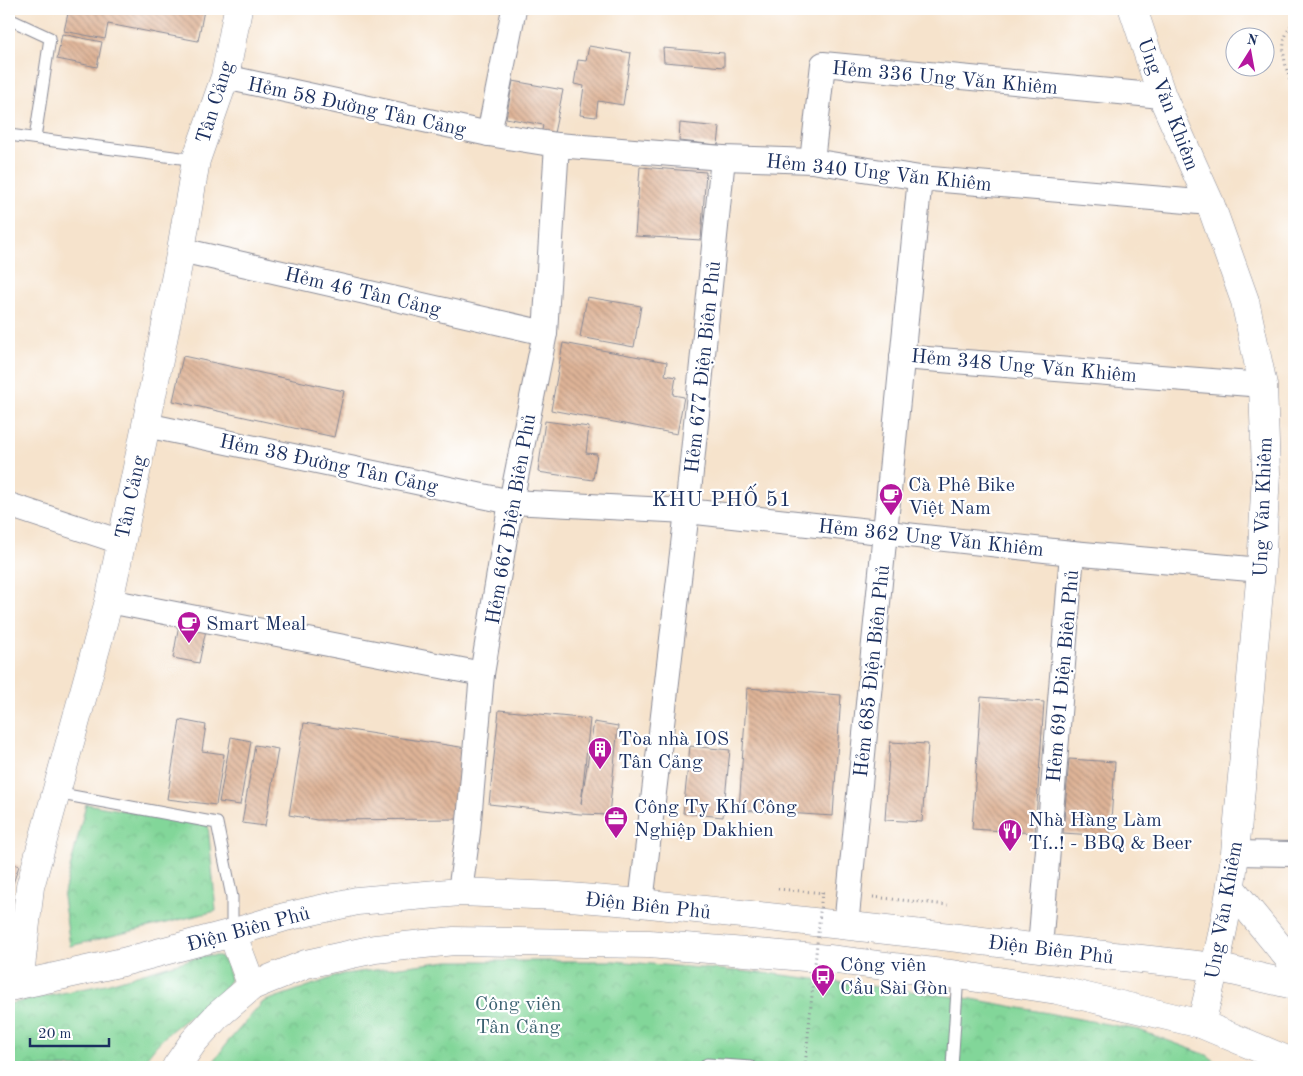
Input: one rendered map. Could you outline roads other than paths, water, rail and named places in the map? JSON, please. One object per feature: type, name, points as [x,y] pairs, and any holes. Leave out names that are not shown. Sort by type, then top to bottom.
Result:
[{"type":"main road","name":"Tân Cảng","points":[[14,986],[30,887],[109,601],[181,250],[196,160],[225,76],[238,9]]},
{"type":"main road","name":"Ung Văn Khiêm","points":[[1133,9],[1162,96],[1210,203],[1245,301],[1263,385],[1266,473],[1261,570],[1236,853],[1215,967],[1200,1024]]},
{"type":"main road","points":[[1231,888],[1294,965]]},
{"type":"main road","name":"Điện Biên Phủ","points":[[14,986],[124,962],[285,917],[357,901],[460,892],[558,896],[641,903],[950,937],[1215,967],[1294,984]]},
{"type":"main road","points":[[232,933],[252,986]]},
{"type":"main road","name":"Điện Biên Phủ","points":[[176,1067],[194,1041],[217,1016],[252,986],[306,964],[375,949],[454,941],[649,944],[829,959],[958,975],[1057,990],[1200,1024]]},
{"type":"main road","points":[[1200,1024],[1294,1063]]},
{"type":"main road","points":[[1200,1024],[1262,1067]]},
{"type":"street","points":[[489,134],[514,9]]},
{"type":"street","name":"Hẻm 336 Ung Văn Khiêm","points":[[812,162],[823,64],[1162,96]]},
{"type":"street","name":"Hẻm 58 Đường Tân Cảng","points":[[225,76],[489,134]]},
{"type":"street","name":"Hẻm 340 Ung Văn Khiêm","points":[[489,134],[557,146],[723,158],[812,162],[920,178],[1210,203]]},
{"type":"street","name":"Hẻm 667 Điện Biên Phủ","points":[[460,892],[468,832],[482,674],[511,502],[546,333],[557,146]]},
{"type":"street","name":"Hẻm 677 Điện Biên Phủ","points":[[641,903],[687,511],[723,158]]},
{"type":"street","name":"Hẻm 348 Ung Văn Khiêm","points":[[920,178],[902,357],[1263,385]]},
{"type":"street","name":"Hẻm 46 Tân Cảng","points":[[181,250],[546,333]]},
{"type":"street","name":"Hẻm 685 Điện Biên Phủ","points":[[846,926],[902,357]]},
{"type":"street","name":"Hẻm 38 Đường Tân Cảng","points":[[146,425],[511,502]]},
{"type":"street","name":"Hẻm 362 Ung Văn Khiêm","points":[[511,502],[687,511],[1072,553],[1261,570]]},
{"type":"street","points":[[9,505],[121,542]]},
{"type":"street","name":"Hẻm 691 Điện Biên Phủ","points":[[1040,948],[1072,553]]},
{"type":"street","points":[[109,601],[482,674]]},
{"type":"street","points":[[1236,853],[1294,854]]},
{"type":"lane","points":[[9,19],[50,38],[35,138]]},
{"type":"lane","points":[[9,135],[196,160]]},
{"type":"lane","points":[[56,793],[217,822],[232,897],[232,933]]},
{"type":"lane","points":[[952,1067],[958,975]]},
{"type":"lane","points":[[707,1064],[751,1067]]},
{"type":"place","name":"Cà Phê Bike Việt Nam","points":[[891,516]]},
{"type":"place","name":"Smart Meal","points":[[189,644]]},
{"type":"place","name":"Tòa nhà IOS Tân Cảng","points":[[600,770]]},
{"type":"place","name":"Công Ty Khí Công Nghiệp Dakhien","points":[[616,839]]},
{"type":"place","name":"Nhà Hàng Làm Tí..! - BBQ & Beer","points":[[1010,852]]},
{"type":"place","name":"Công viên Cầu Sài Gòn","points":[[823,997]]},
{"type":"district","name":"KHU PHỐ 51","points":[[722,499]]},
{"type":"park label","name":"Công viên Tân Cảng","points":[[518,1014]]}]
